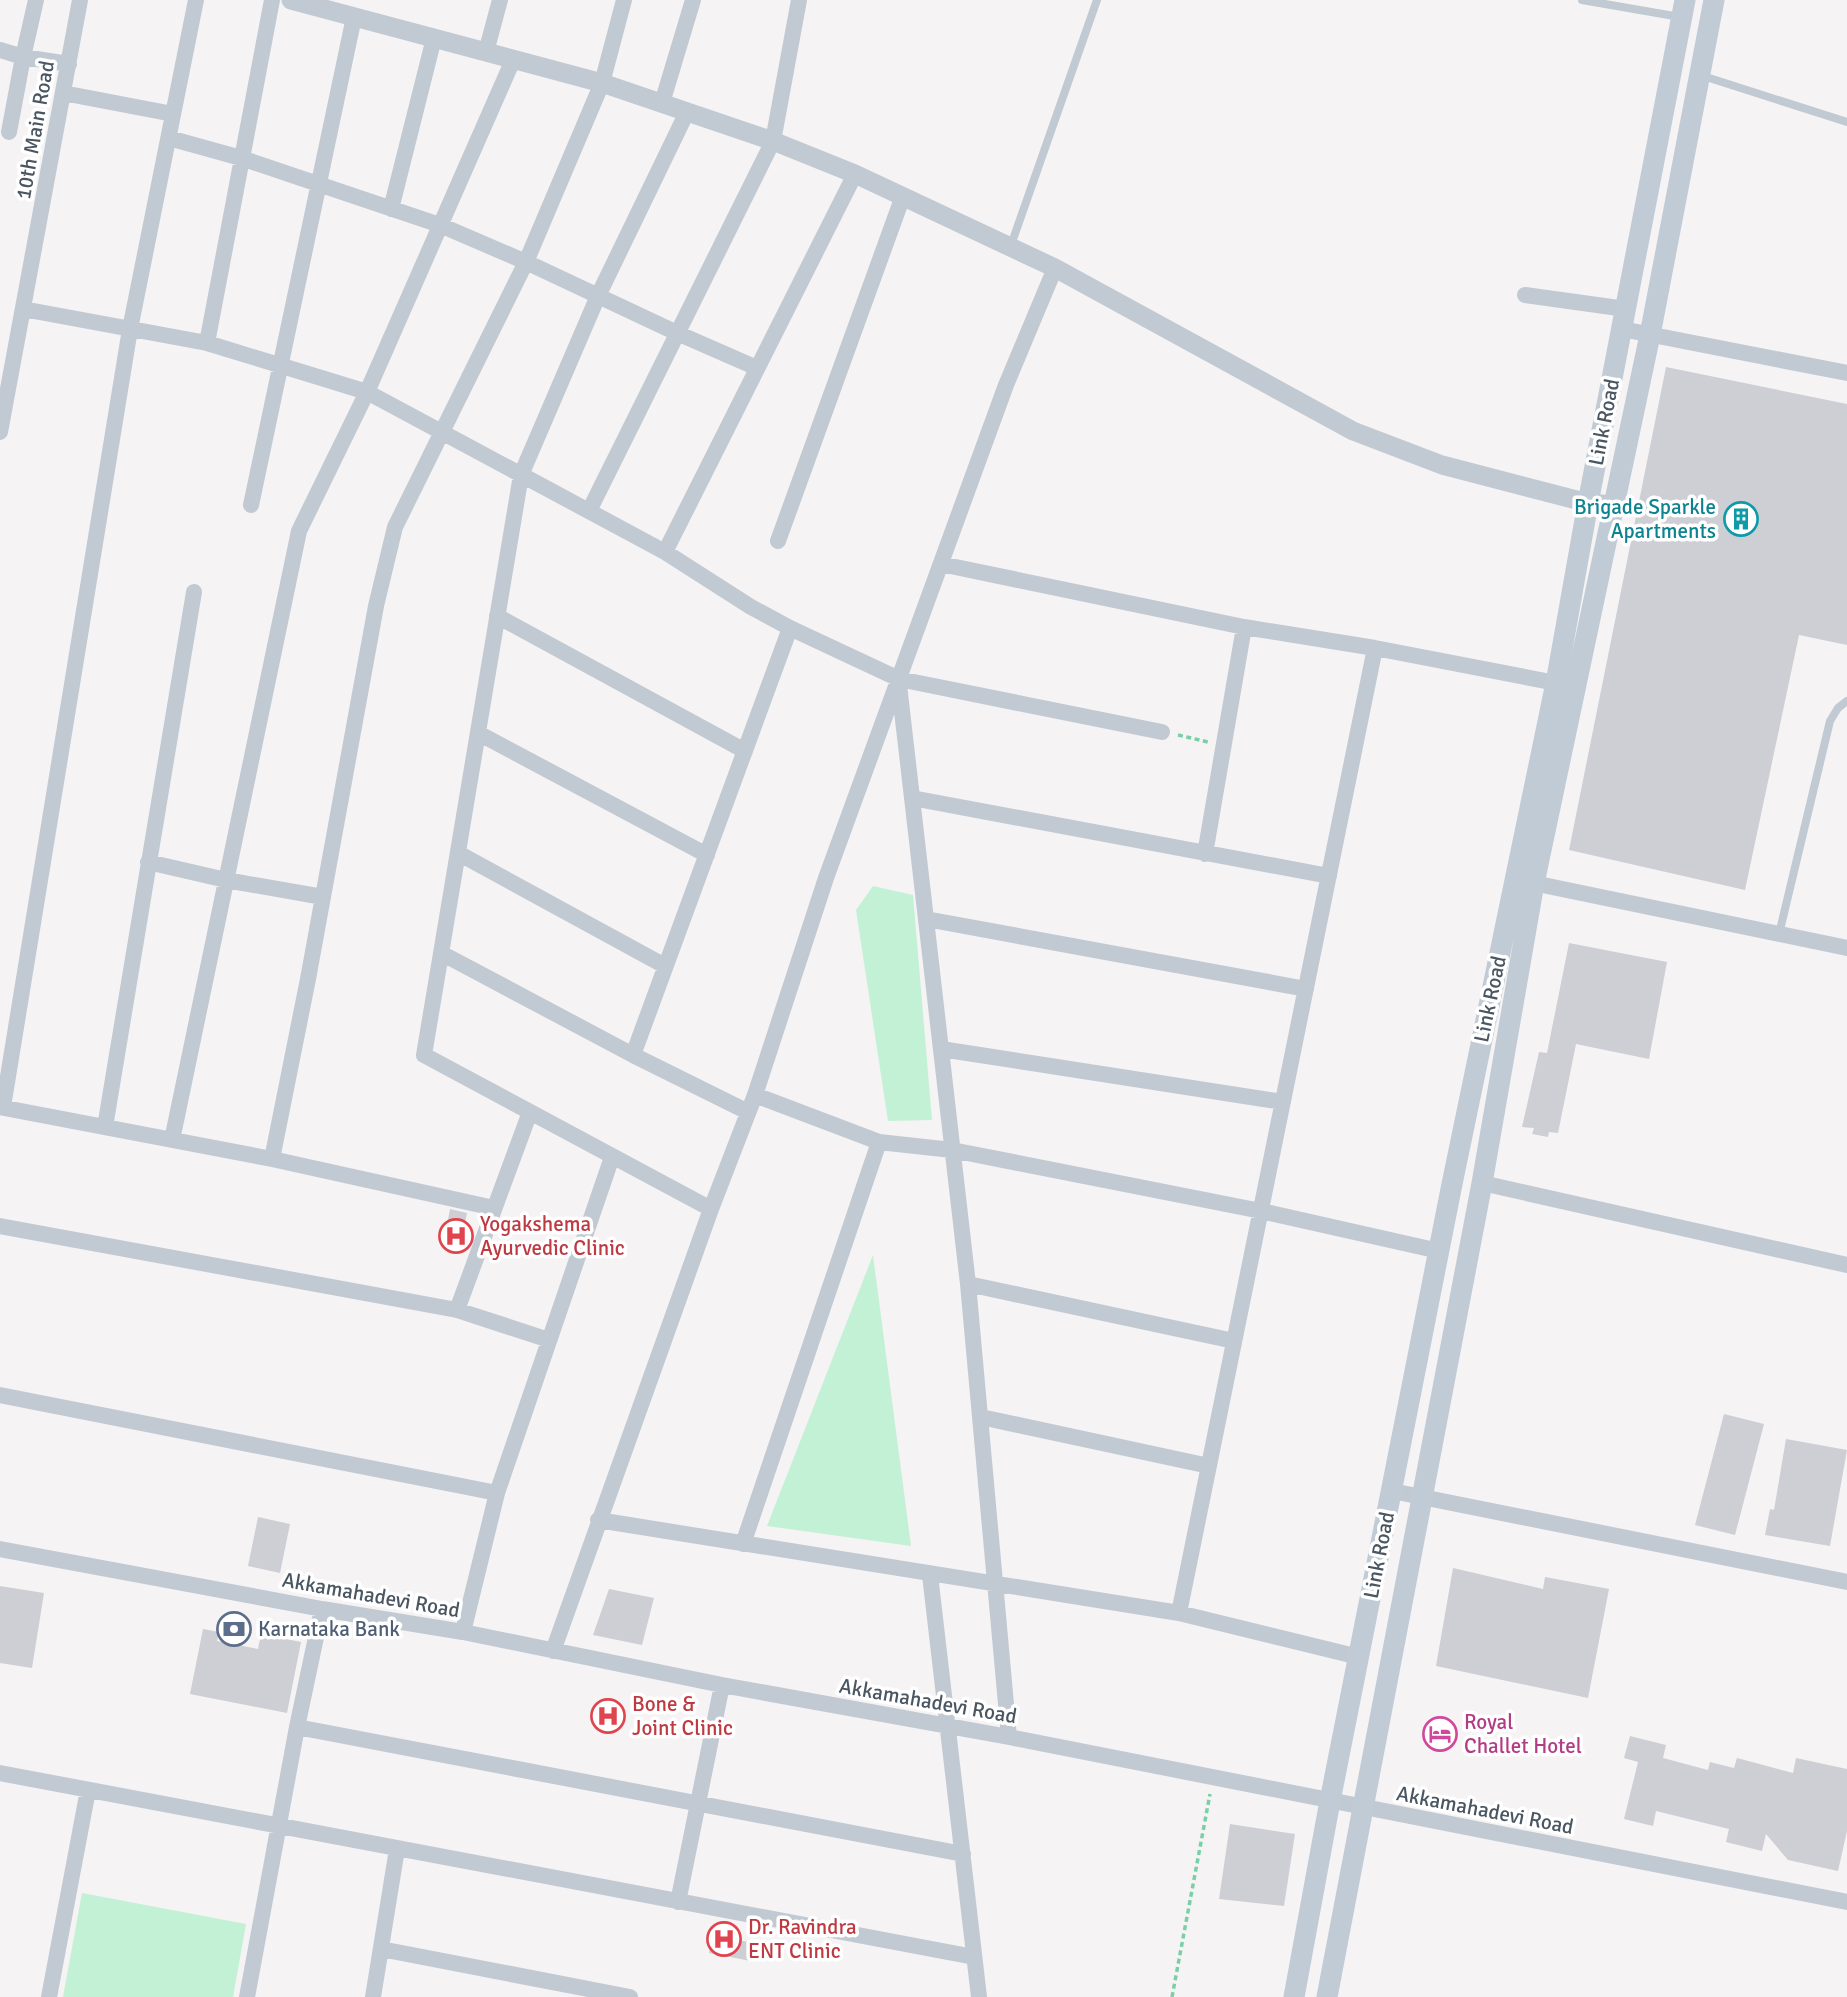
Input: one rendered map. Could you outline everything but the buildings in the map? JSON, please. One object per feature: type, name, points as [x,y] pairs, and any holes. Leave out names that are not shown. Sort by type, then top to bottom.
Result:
[{"type":"main road","points":[[1327,1997],[1482,1183],[1525,881],[1614,506],[1650,335],[1714,0]]},
{"type":"main road","name":"Link Road","points":[[1294,1997],[1439,1251],[1525,881],[1588,503],[1684,9]]},
{"type":"street","points":[[9,132],[36,0]]},
{"type":"street","name":"10th Main Road","points":[[0,432],[80,0]]},
{"type":"street","points":[[196,0],[130,329],[2,1107],[272,1159],[495,1208]]},
{"type":"street","points":[[207,343],[271,0]]},
{"type":"street","points":[[291,0],[602,83],[773,141],[855,174],[1055,268],[1353,430],[1442,465],[1588,503],[1614,506]]},
{"type":"street","points":[[486,52],[500,0]]},
{"type":"street","points":[[272,1159],[376,606],[395,527],[526,262],[602,83],[624,0]]},
{"type":"street","points":[[662,103],[693,0]]},
{"type":"street","points":[[589,511],[773,141],[799,0]]},
{"type":"street","points":[[251,505],[354,17]]},
{"type":"street","points":[[391,209],[434,38]]},
{"type":"street","points":[[0,50],[23,57],[69,64]]},
{"type":"street","points":[[172,1140],[299,531],[367,392],[513,60]]},
{"type":"street","points":[[63,93],[173,114]]},
{"type":"street","points":[[687,112],[598,296],[521,475],[424,1055],[710,1209]]},
{"type":"street","points":[[169,138],[241,158],[440,225],[757,368]]},
{"type":"street","points":[[665,552],[855,174]]},
{"type":"street","points":[[778,541],[903,196]]},
{"type":"street","points":[[553,1651],[710,1209],[755,1095],[826,878],[1006,385],[1055,268]]},
{"type":"street","points":[[1525,295],[1624,319],[1650,335],[1847,373]]},
{"type":"street","points":[[23,309],[207,343],[367,392],[665,552],[751,607],[899,679],[1162,732]]},
{"type":"street","points":[[941,564],[1244,627],[1375,648],[1556,683]]},
{"type":"street","points":[[104,1127],[194,592]]},
{"type":"street","points":[[497,616],[745,751]]},
{"type":"street","points":[[1205,854],[1244,627]]},
{"type":"street","points":[[632,1055],[790,628]]},
{"type":"street","points":[[1179,1613],[1375,648]]},
{"type":"street","points":[[899,679],[968,1284],[1009,1737]]},
{"type":"street","points":[[478,733],[707,855]]},
{"type":"street","points":[[912,798],[1329,876]]},
{"type":"street","points":[[458,853],[666,966]]},
{"type":"street","points":[[148,862],[226,880],[323,897]]},
{"type":"street","points":[[1525,881],[1847,947]]},
{"type":"street","points":[[926,919],[1306,989]]},
{"type":"street","points":[[441,953],[632,1055],[748,1112]]},
{"type":"street","points":[[941,1049],[1283,1102]]},
{"type":"street","points":[[755,1095],[879,1142],[952,1150],[1261,1211],[1439,1251]]},
{"type":"street","points":[[457,1310],[530,1112]]},
{"type":"street","points":[[743,1544],[879,1142]]},
{"type":"street","points":[[463,1632],[496,1493],[612,1157]]},
{"type":"street","points":[[1482,1183],[1847,1265]]},
{"type":"street","points":[[0,1226],[457,1310],[549,1340]]},
{"type":"street","points":[[968,1284],[1234,1341]]},
{"type":"street","points":[[0,1395],[496,1493]]},
{"type":"street","points":[[981,1417],[1209,1466]]},
{"type":"street","points":[[1392,1491],[1847,1582]]},
{"type":"street","points":[[598,1520],[1179,1613],[1359,1657]]},
{"type":"street","name":"Akkamahadevi Road","points":[[0,1549],[322,1609],[463,1632],[722,1685],[1009,1737],[1847,1902]]},
{"type":"street","points":[[930,1574],[979,1997]]},
{"type":"street","points":[[247,1997],[296,1727],[322,1609]]},
{"type":"street","points":[[678,1902],[722,1685]]},
{"type":"street","points":[[296,1727],[963,1854]]},
{"type":"street","points":[[0,1773],[974,1957]]},
{"type":"street","points":[[49,1997],[88,1790]]},
{"type":"street","points":[[373,1997],[397,1849]]},
{"type":"street","points":[[381,1949],[630,1997]]},
{"type":"lane","points":[[1010,248],[1097,0]]},
{"type":"lane","points":[[1582,0],[1684,9]]},
{"type":"lane","points":[[1699,75],[1847,122]]},
{"type":"lane","points":[[1780,934],[1830,721],[1838,708],[1847,701]]},
{"type":"path","points":[[1162,732],[1224,745]]},
{"type":"path","points":[[1172,1997],[1212,1778]]},
{"type":"green space","points":[[873,886],[913,895],[932,1120],[888,1121],[856,910]]},
{"type":"green space","points":[[873,1255],[911,1546],[767,1526]]},
{"type":"green space","points":[[82,1893],[246,1924],[233,1997],[63,1997]]},
{"type":"place","name":"Brigade Sparkle Apartments","points":[[1741,519]]},
{"type":"place","name":"Yogakshema Ayurvedic Clinic","points":[[456,1236]]},
{"type":"place","name":"Karnataka Bank","points":[[234,1629]]},
{"type":"place","name":"Bone & Joint Clinic","points":[[608,1716]]},
{"type":"place","name":"Royal Challet Hotel","points":[[1440,1734]]},
{"type":"place","name":"Dr. Ravindra ENT Clinic","points":[[724,1939]]}]
